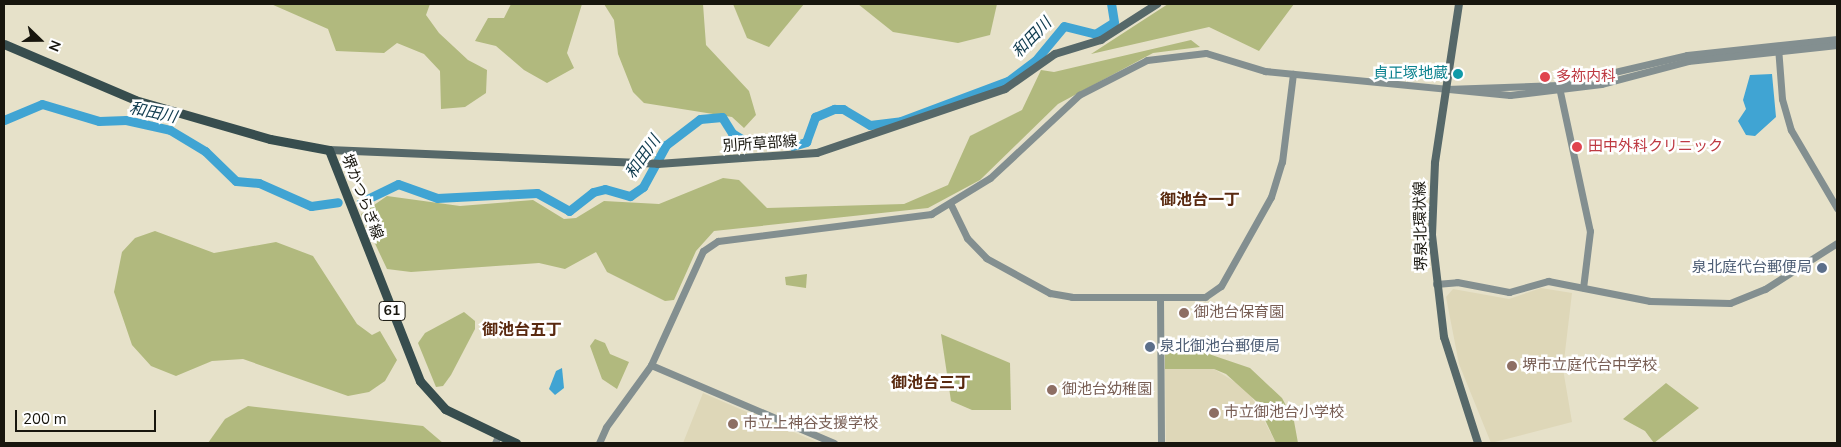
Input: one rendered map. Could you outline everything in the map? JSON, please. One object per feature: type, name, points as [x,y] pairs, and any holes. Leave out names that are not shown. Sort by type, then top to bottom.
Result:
[{"type":"main road","name":"別所草部線","points":[[329,150],[654,164],[817,153],[853,138],[898,129],[1005,90],[1055,54],[1100,40],[1157,4]]},
{"type":"main road","name":"堺泉北環状線","points":[[1459,4],[1432,190],[1436,284],[1450,363],[1478,443]]},
{"type":"main road","name":"堺かつらぎ線","points":[[4,44],[134,100],[278,141],[329,150],[420,381],[445,409],[496,439],[516,443]]},
{"type":"street","points":[[599,443],[606,426],[652,365],[703,251],[718,241],[904,218],[952,205],[990,178],[1079,95],[1148,60],[1206,53],[1293,74],[1510,96],[1559,89],[1687,55],[1778,47],[1837,39]]},
{"type":"street","points":[[1778,47],[1837,45]]},
{"type":"street","points":[[1778,47],[1782,100],[1791,130],[1837,208]]},
{"type":"street","points":[[952,205],[978,250],[1033,286],[1072,298],[1205,297],[1221,286],[1277,181],[1293,74]]},
{"type":"street","points":[[1559,89],[1590,231],[1583,288]]},
{"type":"street","points":[[1436,284],[1457,282],[1509,292],[1548,281],[1650,301],[1730,304],[1765,289],[1837,243]]},
{"type":"street","points":[[1160,298],[1161,443]]},
{"type":"street","points":[[652,365],[834,443]]},
{"type":"shaded area","name":"堺市立庭代台中学校","points":[[1541,288],[1572,293],[1563,369],[1572,422],[1491,443],[1459,364],[1446,297],[1453,289],[1509,299]]},
{"type":"shaded area","name":"市立御池台小学校","points":[[1189,367],[1214,369],[1248,390],[1276,443],[1166,443],[1165,369]]},
{"type":"shaded area","name":"市立上神谷支援学校","points":[[703,393],[733,406],[819,443],[683,443]]},
{"type":"green space","points":[[271,4],[430,4],[426,15],[439,33],[468,60],[487,70],[486,93],[465,107],[441,109],[440,71],[424,54],[397,43],[384,53],[336,51],[328,29]]},
{"type":"green space","points":[[511,4],[582,4],[567,53],[574,68],[547,83],[524,70],[496,46],[475,41],[488,18],[504,18]]},
{"type":"green space","points":[[604,4],[703,4],[706,45],[749,91],[756,115],[744,128],[732,117],[644,103],[633,92],[618,54],[614,20]]},
{"type":"green space","points":[[733,4],[804,4],[769,47],[747,38]]},
{"type":"green space","points":[[858,4],[997,4],[990,35],[958,43],[893,32]]},
{"type":"green space","points":[[1168,4],[1294,4],[1259,51],[1209,27],[1091,54]]},
{"type":"green space","points":[[1191,40],[1200,47],[1153,53],[1058,104],[980,180],[928,208],[714,231],[696,251],[674,300],[665,301],[607,272],[596,252],[565,269],[539,263],[411,272],[387,269],[361,214],[387,196],[460,206],[533,200],[564,219],[576,218],[604,201],[659,204],[723,178],[739,180],[767,208],[904,204],[948,185],[970,136],[1022,110],[1041,70],[1054,72]]},
{"type":"green space","points":[[155,231],[214,253],[276,242],[313,256],[357,324],[372,335],[380,331],[397,360],[385,381],[369,392],[348,396],[243,359],[212,361],[176,376],[151,366],[132,345],[114,292],[122,252],[135,238]]},
{"type":"green space","points":[[807,274],[806,288],[786,285],[785,277]]},
{"type":"green space","points":[[464,312],[475,321],[475,329],[451,375],[443,386],[436,387],[418,343],[425,333]]},
{"type":"green space","points":[[941,334],[1010,363],[1011,410],[972,410],[951,401]]},
{"type":"green space","points":[[595,339],[605,343],[610,354],[629,362],[617,389],[602,379],[590,346]]},
{"type":"green space","points":[[1165,349],[1197,350],[1250,368],[1282,398],[1294,421],[1298,443],[1276,443],[1256,401],[1226,374],[1214,369],[1165,369]]},
{"type":"green space","points":[[1666,383],[1699,408],[1654,443],[1645,431],[1623,419]]},
{"type":"green space","points":[[248,406],[423,426],[443,443],[208,443],[225,419]]},
{"type":"water","points":[[1772,74],[1776,117],[1755,136],[1746,135],[1738,121],[1746,109],[1743,100],[1750,75]]},
{"type":"water","points":[[562,368],[564,388],[555,395],[549,389],[556,371]]},
{"type":"waterway","name":"和田川","points":[[361,202],[398,184],[437,198],[537,193],[569,211],[593,192],[605,189],[630,196],[643,187],[666,145],[700,119],[722,117],[732,133],[743,140],[776,139],[793,146],[806,142],[815,117],[834,109],[843,109],[870,125],[901,121],[1008,81],[1035,61],[1064,26],[1095,34],[1114,22],[1111,4]]},
{"type":"waterway","name":"和田川","points":[[4,120],[42,104],[99,121],[126,120],[170,130],[205,151],[236,181],[259,183],[311,206],[338,202]]},
{"type":"place","name":"貞正塚地蔵","points":[[1458,74]]},
{"type":"place","name":"多祢内科","points":[[1545,77]]},
{"type":"place","name":"田中外科クリニック","points":[[1577,147]]},
{"type":"place","name":"泉北庭代台郵便局","points":[[1822,268]]},
{"type":"place","name":"御池台保育園","points":[[1184,313]]},
{"type":"place","name":"泉北御池台郵便局","points":[[1150,347]]},
{"type":"place","name":"堺市立庭代台中学校","points":[[1512,366]]},
{"type":"place","name":"御池台幼稚園","points":[[1052,390]]},
{"type":"place","name":"市立御池台小学校","points":[[1214,413]]},
{"type":"place","name":"市立上神谷支援学校","points":[[733,424]]},
{"type":"district","name":"御池台一丁","points":[[1200,200]]},
{"type":"district","name":"御池台五丁","points":[[522,330]]},
{"type":"district","name":"御池台三丁","points":[[931,383]]}]
